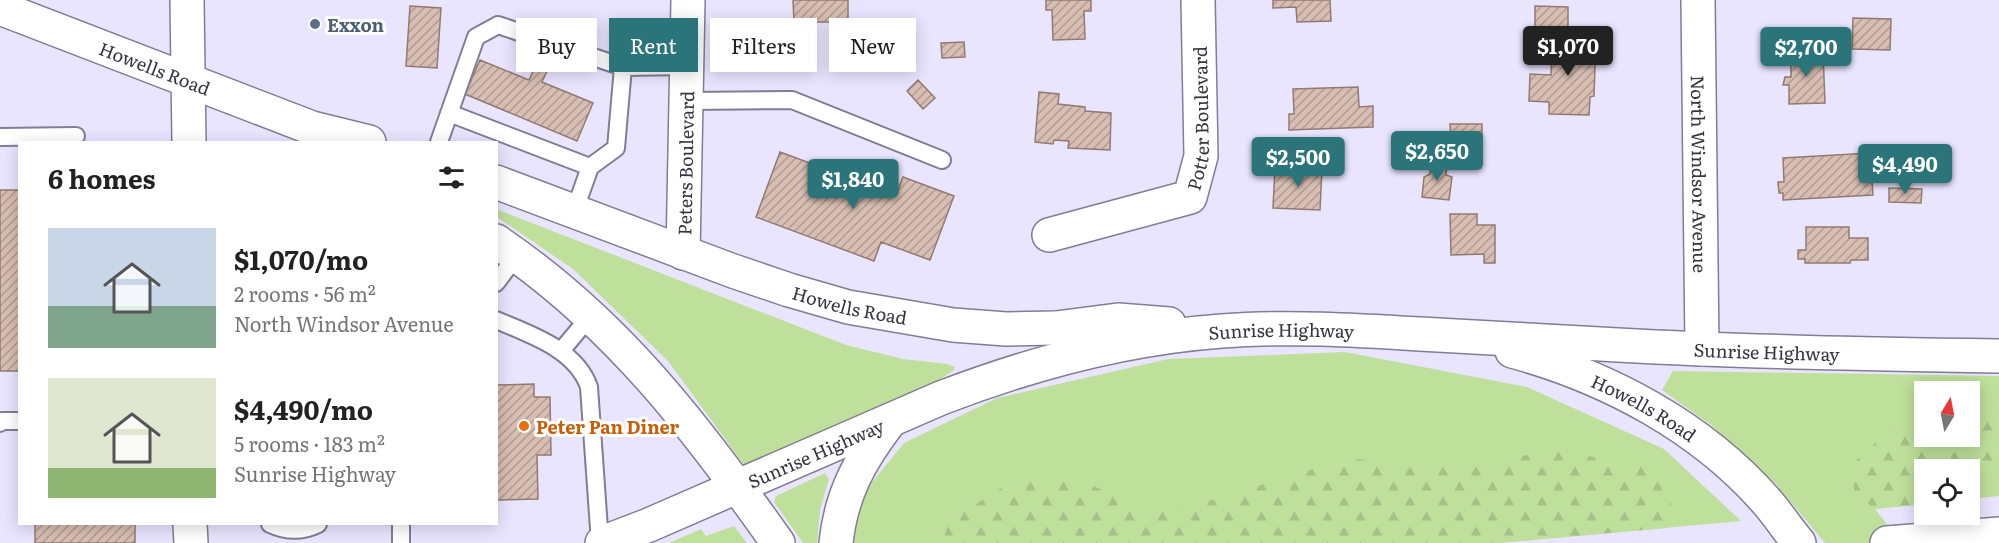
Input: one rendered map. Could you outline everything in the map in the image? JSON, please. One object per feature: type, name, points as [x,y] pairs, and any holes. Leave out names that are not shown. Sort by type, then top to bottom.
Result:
[{"type":"main road","points":[[187,0],[189,141]]},
{"type":"main road","name":"Peters Boulevard","points":[[688,0],[688,18]]},
{"type":"main road","name":"Potter Boulevard","points":[[1049,235],[1190,197],[1202,156],[1198,0]]},
{"type":"main road","name":"North Windsor Avenue","points":[[1698,0],[1702,349]]},
{"type":"main road","name":"Howells Road","points":[[0,8],[189,81],[317,138],[356,141]]},
{"type":"main road","name":"Peters Boulevard","points":[[684,253],[688,72]]},
{"type":"main road","name":"Howells Road","points":[[498,183],[760,281],[828,302],[881,314],[953,325],[1031,329],[1137,321],[1222,331]]},
{"type":"main road","points":[[507,248],[554,283],[591,315],[663,390],[778,543]]},
{"type":"main road","name":"Sunrise Highway","points":[[601,543],[649,525],[982,382],[1062,357],[1113,346],[1222,331],[1331,329],[1702,349],[1999,356]]},
{"type":"main road","name":"Howells Road","points":[[1450,336],[1537,358],[1597,381],[1656,411],[1728,464],[1768,503],[1799,543]]},
{"type":"main road","points":[[836,543],[841,507],[847,490],[864,456],[890,421]]},
{"type":"main road","points":[[190,525],[190,543]]},
{"type":"main road","points":[[1897,542],[1999,534]]},
{"type":"lane","points":[[439,141],[476,37],[498,26],[609,62]]},
{"type":"lane","points":[[574,212],[590,167],[616,148],[623,72]]},
{"type":"lane","points":[[687,101],[792,100],[942,160]]},
{"type":"lane","points":[[449,113],[590,167]]},
{"type":"lane","points":[[0,137],[76,136]]},
{"type":"lane","points":[[498,277],[507,248]]},
{"type":"lane","points":[[561,351],[591,315]]},
{"type":"lane","points":[[498,321],[513,325],[561,351],[586,377],[589,387],[601,543]]},
{"type":"lane","points":[[0,423],[18,421]]},
{"type":"lane","points":[[273,525],[284,529],[306,530],[316,525]]},
{"type":"lane","points":[[401,525],[401,543]]},
{"type":"green space","points":[[498,210],[846,345],[903,359],[955,367],[953,371],[930,386],[745,466],[668,361],[573,269],[498,218]]},
{"type":"green space","points":[[1345,352],[1527,387],[1664,449],[1741,521],[1498,543],[852,543],[865,491],[904,443],[997,398],[1168,359]]},
{"type":"green space","points":[[1673,371],[1999,376],[1999,496],[1980,498],[1980,459],[1914,459],[1914,505],[1875,509],[1902,543],[1825,543],[1775,483],[1711,425],[1662,390]]},
{"type":"green space","points":[[1999,412],[1999,475],[1980,482],[1980,459],[1914,459],[1914,505],[1874,509],[1854,490],[1853,463],[1875,443],[1914,414],[1914,447],[1980,447],[1980,413]]},
{"type":"green space","points":[[1547,449],[1644,466],[1668,488],[1672,509],[1667,528],[1498,543],[942,543],[949,521],[1011,482],[1078,478],[1143,511],[1202,503],[1349,458],[1437,468],[1502,462]]},
{"type":"green space","points":[[825,473],[829,479],[820,510],[817,543],[803,543],[774,502],[776,496]]},
{"type":"green space","points":[[734,526],[747,543],[669,543],[701,529],[706,536]]},
{"type":"building","points":[[793,0],[848,0],[848,18],[829,18],[829,22],[817,22],[817,18],[794,18]]},
{"type":"building","points":[[1046,0],[1091,0],[1091,11],[1084,11],[1085,39],[1053,40],[1052,10],[1046,10]]},
{"type":"building","points":[[1273,0],[1330,0],[1331,21],[1297,22],[1296,7],[1273,8]]},
{"type":"building","points":[[410,6],[441,8],[437,68],[406,66]]},
{"type":"building","points":[[1535,6],[1568,7],[1568,28],[1535,27]]},
{"type":"building","points":[[1853,18],[1891,19],[1890,50],[1852,49]]},
{"type":"building","points":[[1552,37],[1596,38],[1594,96],[1590,97],[1589,115],[1549,114],[1549,102],[1529,101],[1530,74],[1551,75]]},
{"type":"building","points":[[964,42],[965,57],[942,58],[941,43]]},
{"type":"building","points":[[1791,52],[1823,52],[1825,103],[1789,104],[1789,85],[1783,85],[1785,77],[1791,77]]},
{"type":"building","points":[[480,60],[529,80],[533,72],[547,72],[542,82],[593,103],[577,141],[465,94]]},
{"type":"building","points":[[918,80],[935,98],[923,109],[907,91]]},
{"type":"building","points":[[1358,87],[1359,107],[1373,106],[1373,127],[1289,130],[1289,114],[1294,114],[1293,89]]},
{"type":"building","points":[[1039,92],[1059,94],[1058,104],[1085,107],[1085,111],[1111,113],[1110,150],[1068,148],[1069,141],[1054,140],[1053,144],[1035,142]]},
{"type":"building","points":[[1450,124],[1482,124],[1482,139],[1451,140]]},
{"type":"building","points":[[780,152],[896,195],[903,177],[954,196],[930,260],[881,242],[874,261],[756,217]]},
{"type":"building","points":[[1870,153],[1873,195],[1783,200],[1783,193],[1779,193],[1778,182],[1784,182],[1783,158]]},
{"type":"building","points":[[1431,161],[1447,163],[1446,175],[1452,177],[1449,200],[1422,197],[1424,177],[1430,174]]},
{"type":"building","points":[[1275,166],[1322,168],[1320,210],[1273,208]]},
{"type":"building","points":[[1889,188],[1922,189],[1921,203],[1889,202]]},
{"type":"building","points":[[0,190],[18,190],[18,371],[0,371]]},
{"type":"building","points":[[1450,214],[1477,214],[1477,225],[1495,225],[1495,263],[1484,263],[1484,254],[1451,255]]},
{"type":"building","points":[[1806,227],[1849,227],[1849,238],[1868,238],[1868,260],[1851,260],[1850,263],[1805,263],[1805,259],[1798,259],[1798,250],[1806,250]]},
{"type":"building","name":"Peter Pan Diner","points":[[534,384],[534,397],[550,397],[551,455],[537,455],[538,499],[498,500],[498,385]]},
{"type":"building","points":[[35,525],[135,525],[135,543],[35,543]]},
{"type":"place","name":"Exxon","points":[[315,24]]},
{"type":"place","name":"Peter Pan Diner","points":[[524,426]]}]
